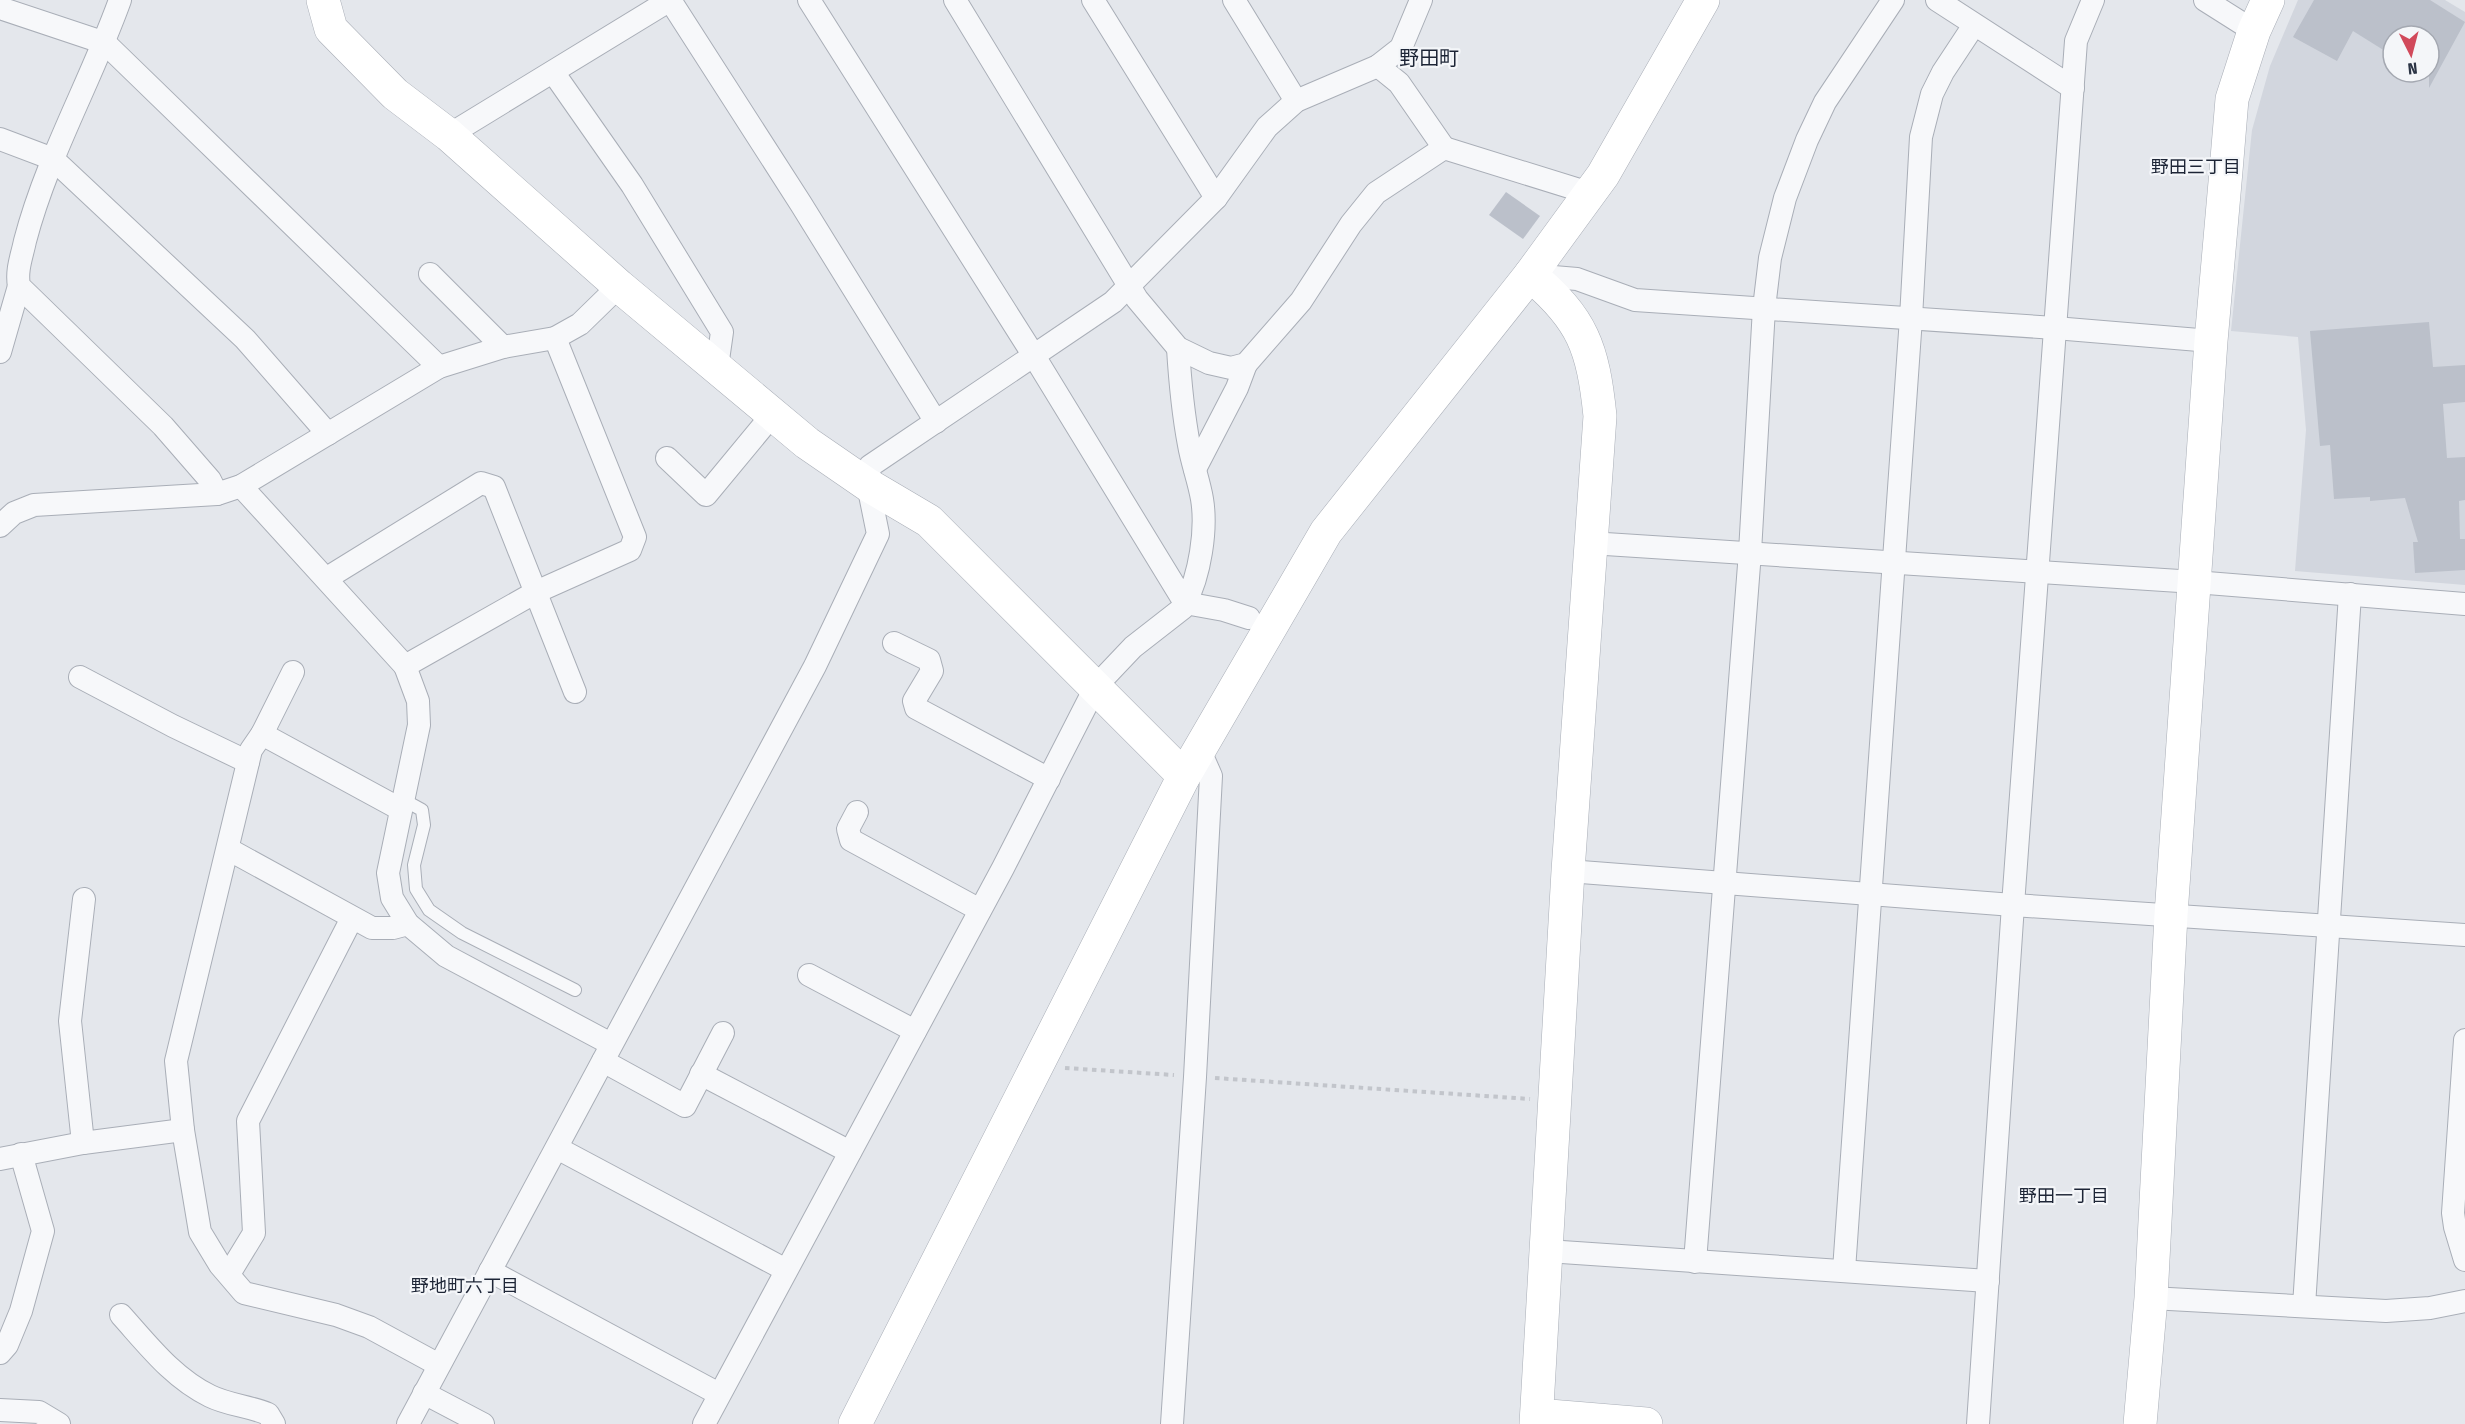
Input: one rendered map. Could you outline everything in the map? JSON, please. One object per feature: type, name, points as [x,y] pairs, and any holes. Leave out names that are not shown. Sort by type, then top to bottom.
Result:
[{"type":"street","points":[[0,352],[12,276],[31,218],[52,159],[105,43],[120,0]]},
{"type":"street","points":[[323,0],[331,29],[395,94],[449,135],[619,286],[807,443],[868,485],[929,521],[1096,686],[1211,776],[1195,1077],[1172,1424]]},
{"type":"street","points":[[449,135],[670,0],[801,204],[936,422]]},
{"type":"street","points":[[808,0],[1034,356],[1185,603],[1224,610],[1249,618]]},
{"type":"street","points":[[955,0],[1137,299],[1178,348],[1209,363],[1231,368],[1246,364]]},
{"type":"street","points":[[1094,0],[1216,198]]},
{"type":"street","points":[[1234,0],[1296,101]]},
{"type":"street","points":[[408,1424],[815,666],[878,534],[868,485],[870,466],[1113,302],[1216,198],[1267,127],[1296,101],[1378,66],[1401,48],[1421,0]]},
{"type":"street","points":[[855,1424],[1192,763],[1326,532],[1530,275],[1603,175],[1703,0]]},
{"type":"street","points":[[1695,1262],[1750,552],[1764,308],[1770,258],[1785,198],[1807,140],[1825,102],[1893,0]]},
{"type":"street","points":[[1937,0],[2073,88]]},
{"type":"street","points":[[1978,1424],[2076,41],[2093,0]]},
{"type":"street","points":[[2205,0],[2254,31]]},
{"type":"street","points":[[2140,1424],[2151,1298],[2171,915],[2211,341],[2232,99],[2254,31],[2268,0]]},
{"type":"street","points":[[0,8],[105,43],[439,367]]},
{"type":"street","points":[[1844,1270],[1911,318],[1921,137],[1932,94],[1943,72],[1974,25]]},
{"type":"street","points":[[1378,66],[1399,82],[1444,148],[1589,193]]},
{"type":"street","points":[[553,72],[632,185],[722,332],[717,367]]},
{"type":"street","points":[[0,139],[52,159],[245,339],[328,434]]},
{"type":"street","points":[[1195,469],[1237,388],[1246,364],[1301,302],[1344,233],[1376,193],[1444,148]]},
{"type":"street","points":[[430,274],[503,347]]},
{"type":"street","points":[[1530,275],[1577,279],[1635,300],[2055,328],[2211,341]]},
{"type":"street","points":[[1530,275],[1551,292],[1570,314],[1588,345],[1596,374],[1600,416],[1568,872],[1536,1419],[1646,1424]]},
{"type":"street","points":[[12,276],[163,426],[210,480],[217,494]]},
{"type":"street","points":[[0,526],[14,513],[34,505],[217,494],[241,486],[439,367],[503,347],[555,338],[580,324],[619,286]]},
{"type":"street","points":[[405,666],[536,592],[630,550],[635,537],[555,338]]},
{"type":"street","points":[[704,1424],[980,910],[1096,686],[1133,647],[1183,608],[1195,584],[1203,529],[1202,500],[1182,402],[1178,348]]},
{"type":"street","points":[[667,458],[706,495],[773,414]]},
{"type":"street","points":[[327,578],[482,483],[494,488],[575,692]]},
{"type":"street","points":[[241,486],[405,666],[418,701],[418,725],[388,873],[392,898],[408,924],[446,956],[607,1052],[685,1106],[723,1033]]},
{"type":"street","points":[[1590,543],[2195,582],[2465,604]]},
{"type":"street","points":[[2304,1306],[2350,594]]},
{"type":"street","points":[[894,643],[929,660],[932,671],[914,701],[916,708],[1049,778]]},
{"type":"street","points":[[292,672],[262,734],[251,750],[176,1061],[183,1130],[200,1232],[220,1265],[244,1293],[336,1315],[369,1327],[439,1365]]},
{"type":"street","points":[[80,677],[248,762]]},
{"type":"street","points":[[262,734],[401,804]]},
{"type":"street","points":[[857,812],[848,829],[851,840],[980,910]]},
{"type":"street","points":[[228,849],[372,928],[393,928],[408,924]]},
{"type":"street","points":[[1568,872],[1869,895],[2465,935]]},
{"type":"street","points":[[82,1143],[70,1021],[84,899]]},
{"type":"street","points":[[229,1274],[254,1233],[248,1120],[352,918]]},
{"type":"street","points":[[809,975],[915,1031]]},
{"type":"street","points":[[2465,1040],[2453,1213],[2465,1260]]},
{"type":"street","points":[[701,1074],[850,1152]]},
{"type":"street","points":[[0,1353],[7,1345],[21,1311],[43,1231],[10,1156],[82,1143],[183,1130]]},
{"type":"street","points":[[557,1148],[786,1270]]},
{"type":"street","points":[[1547,1251],[1988,1281]]},
{"type":"street","points":[[490,1271],[719,1394]]},
{"type":"street","points":[[2151,1298],[2385,1311],[2430,1308],[2465,1301]]},
{"type":"street","points":[[121,1315],[171,1370],[188,1384],[212,1397],[268,1414],[274,1424]]},
{"type":"street","points":[[424,1393],[483,1424]]},
{"type":"street","points":[[0,1410],[39,1412],[59,1424]]},
{"type":"lane","points":[[401,804],[422,810],[424,825],[414,865],[416,889],[429,910],[462,933],[575,990]]},
{"type":"path","points":[[1037,1066],[1555,1101]]},
{"type":"shaded area","points":[[2298,0],[2445,0],[2465,12],[2465,585],[2295,571],[2306,430],[2298,337],[2231,331],[2252,130],[2270,66]]},
{"type":"building","points":[[2314,0],[2430,0],[2465,22],[2441,66],[2441,24],[2381,24],[2381,48],[2353,31],[2337,61],[2293,37]]},
{"type":"building","points":[[1506,192],[1540,216],[1523,239],[1489,215]]},
{"type":"building","points":[[2429,322],[2433,367],[2465,365],[2465,402],[2443,404],[2447,458],[2465,457],[2465,500],[2459,501],[2460,539],[2465,539],[2465,570],[2415,573],[2413,542],[2418,542],[2405,498],[2370,501],[2370,497],[2334,499],[2330,445],[2320,446],[2310,331]]},
{"type":"district","name":"野田町","points":[[1429,58]]},
{"type":"district","name":"野田三丁目","points":[[2196,167]]},
{"type":"district","name":"野田一丁目","points":[[2064,1196]]},
{"type":"district","name":"野地町六丁目","points":[[465,1286]]}]
